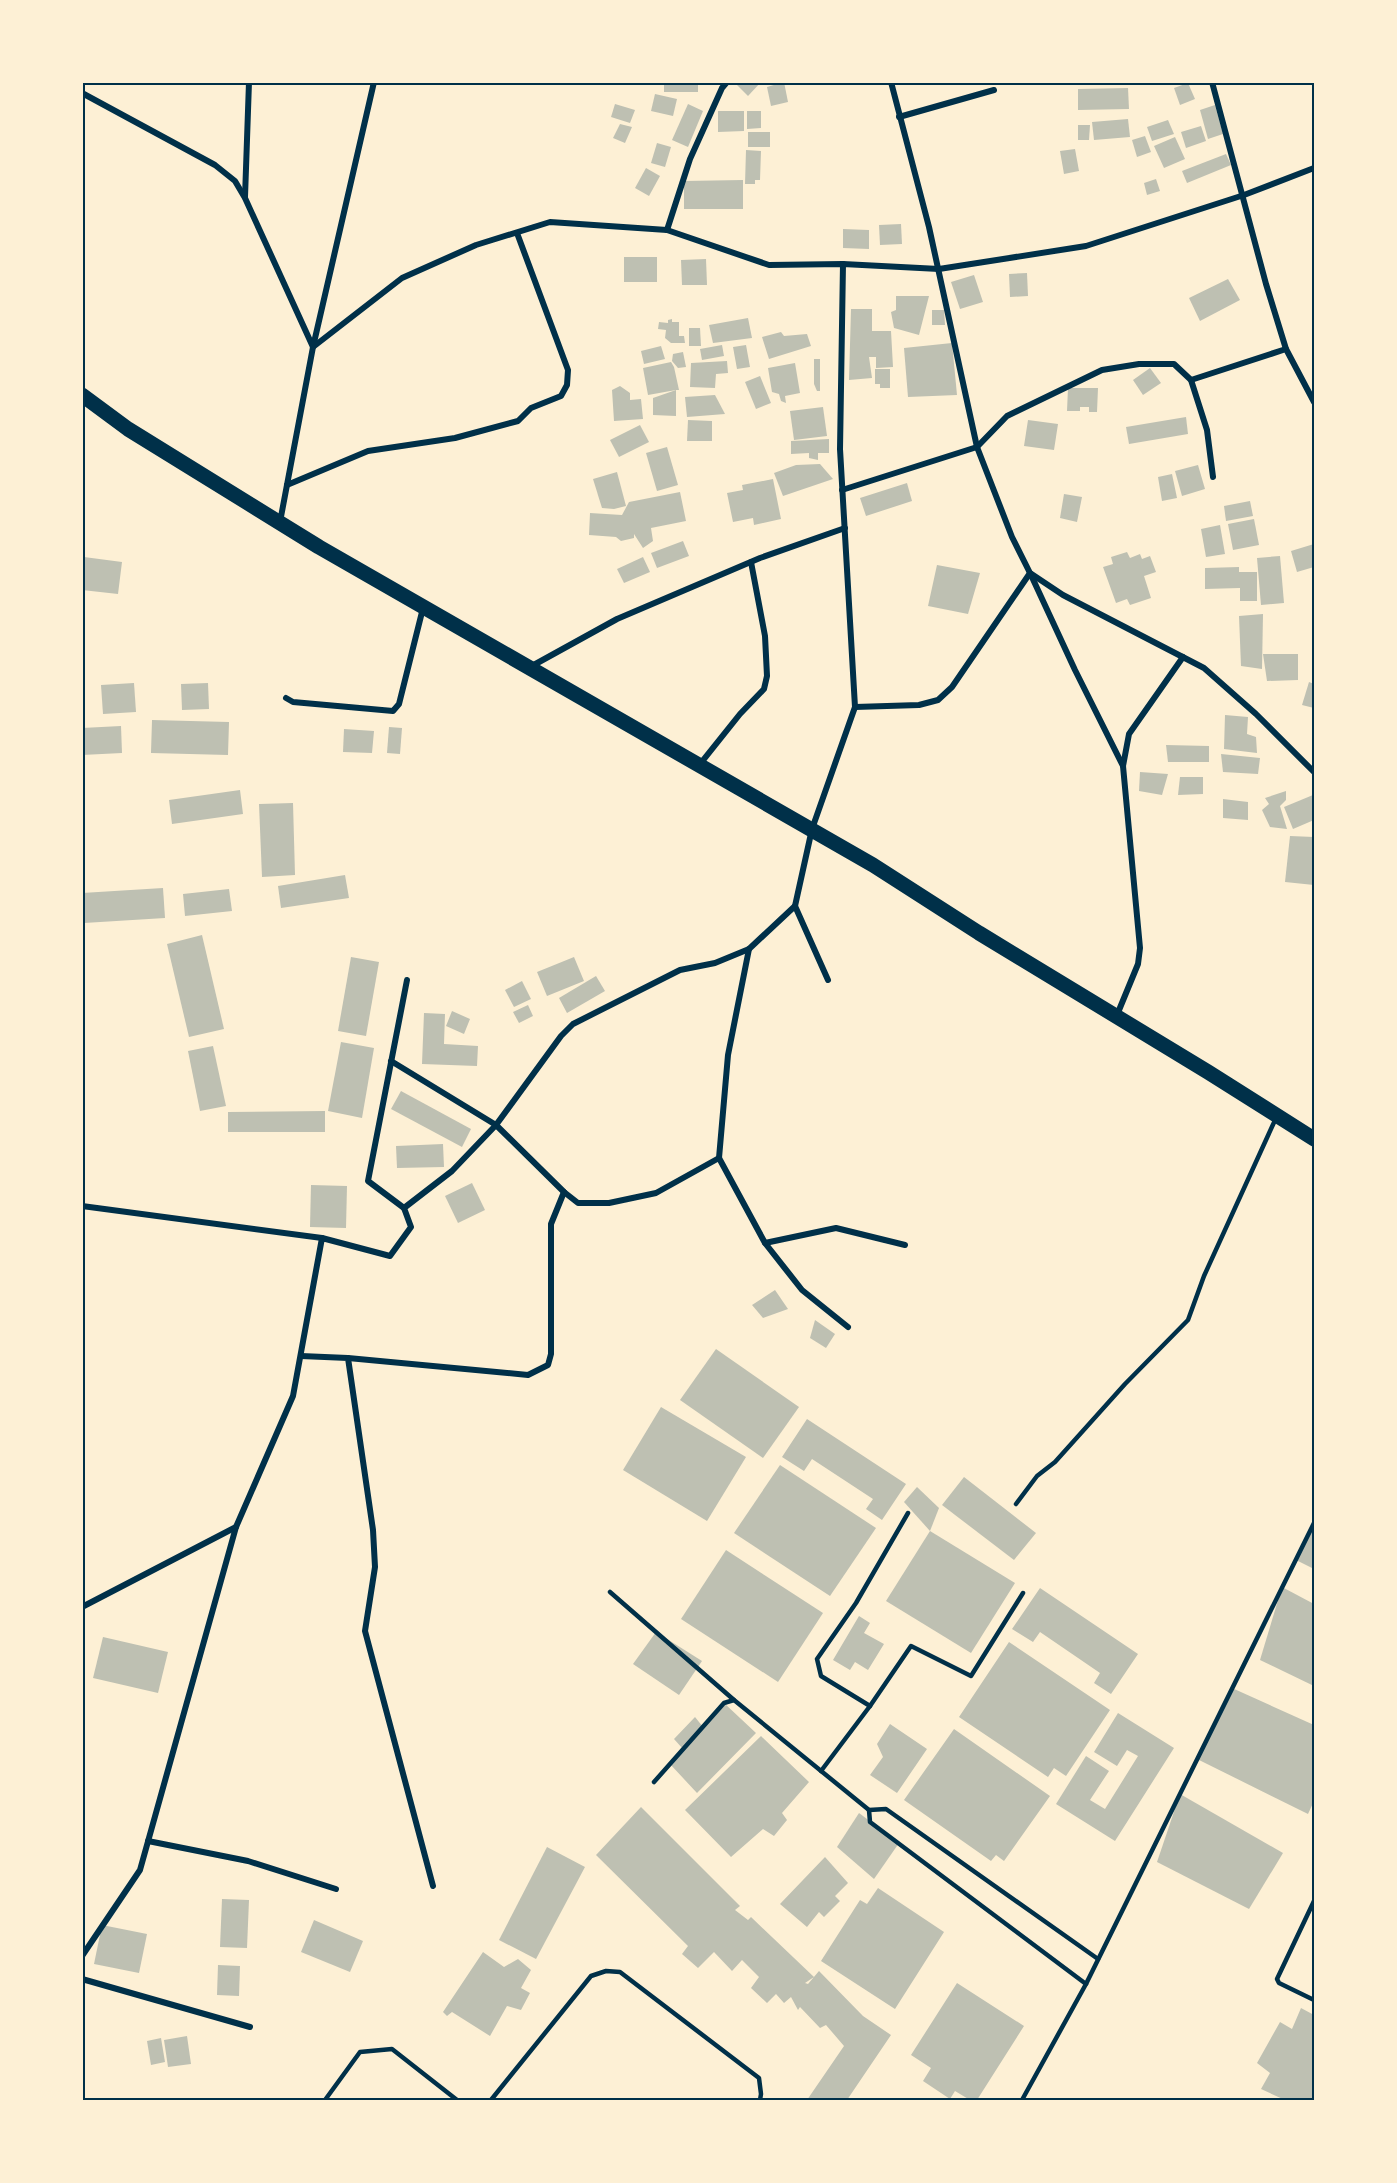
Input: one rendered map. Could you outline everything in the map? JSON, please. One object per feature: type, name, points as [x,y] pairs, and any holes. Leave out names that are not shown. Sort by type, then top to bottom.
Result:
[{"type":"main road","points":[[82,395],[128,429],[280,523],[812,829],[1314,1139]]},
{"type":"street","points":[[245,198],[249,82]]},
{"type":"street","points":[[280,523],[313,347],[374,82]]},
{"type":"street","points":[[667,230],[690,159],[722,88],[727,82]]},
{"type":"street","points":[[891,82],[939,269],[977,447],[1012,537],[1123,766]]},
{"type":"street","points":[[1212,82],[1266,284],[1286,349],[1314,402]]},
{"type":"street","points":[[899,117],[994,90]]},
{"type":"street","points":[[82,93],[215,165],[235,181],[245,198],[313,347]]},
{"type":"street","points":[[313,347],[402,278],[476,245],[550,222],[667,230],[769,265],[843,264],[939,269],[1086,246],[1244,195],[1314,168]]},
{"type":"street","points":[[287,485],[368,451],[455,438],[518,421],[531,408],[561,396],[567,385],[568,370],[517,232]]},
{"type":"street","points":[[404,1208],[452,1171],[496,1125],[561,1036],[573,1024],[680,970],[714,963],[749,949],[795,906],[812,829],[855,707],[840,449],[843,264]]},
{"type":"street","points":[[1191,380],[1286,349]]},
{"type":"street","points":[[842,490],[977,447],[1007,416],[1102,370],[1139,364],[1174,364],[1191,380],[1207,430],[1213,477]]},
{"type":"street","points":[[529,667],[617,619],[752,562],[845,528]]},
{"type":"street","points":[[700,764],[740,714],[764,689],[767,676],[765,636],[752,562]]},
{"type":"street","points":[[1030,573],[1063,595],[1204,668],[1248,706],[1314,772]]},
{"type":"street","points":[[855,707],[919,705],[938,700],[952,687],[1030,573]]},
{"type":"street","points":[[286,698],[293,702],[393,711],[399,704],[423,607]]},
{"type":"street","points":[[1116,1016],[1138,964],[1140,948],[1123,766],[1129,734],[1183,657]]},
{"type":"street","points":[[795,906],[828,980]]},
{"type":"street","points":[[749,949],[728,1054],[719,1158],[765,1243],[802,1290],[848,1327]]},
{"type":"street","points":[[82,1206],[322,1238],[390,1256],[411,1227],[404,1208],[368,1181],[407,980]]},
{"type":"street","points":[[391,1061],[496,1125],[578,1203],[609,1203],[656,1193],[719,1158]]},
{"type":"street","points":[[301,1356],[348,1358],[528,1375],[548,1365],[551,1354],[551,1224],[564,1192]]},
{"type":"street","points":[[765,1243],[836,1228],[905,1245]]},
{"type":"street","points":[[82,1956],[140,1870],[236,1527],[293,1396],[322,1238]]},
{"type":"street","points":[[348,1358],[374,1530],[375,1567],[365,1631],[433,1886]]},
{"type":"street","points":[[82,1608],[236,1527]]},
{"type":"street","points":[[148,1841],[248,1861],[336,1889]]},
{"type":"street","points":[[82,1979],[250,2027]]},
{"type":"lane","points":[[1016,1504],[1037,1476],[1054,1462],[1125,1384],[1188,1320],[1204,1276],[1277,1116]]},
{"type":"lane","points":[[870,1706],[821,1676],[817,1659],[856,1603],[908,1513]]},
{"type":"lane","points":[[1022,2100],[1086,1984],[1314,1523]]},
{"type":"lane","points":[[610,1592],[734,1700],[869,1810],[886,1809],[1098,1959]]},
{"type":"lane","points":[[821,1771],[911,1646],[971,1677],[1023,1593]]},
{"type":"lane","points":[[654,1782],[724,1703],[734,1700]]},
{"type":"lane","points":[[869,1810],[870,1822],[1086,1984]]},
{"type":"lane","points":[[1314,1901],[1277,1980],[1314,2000]]},
{"type":"lane","points":[[491,2100],[591,1976],[606,1971],[620,1972],[759,2078],[760,2100]]},
{"type":"lane","points":[[325,2100],[360,2052],[392,2049],[457,2100]]},
{"type":"building","points":[[664,82],[698,82],[698,92],[664,92]]},
{"type":"building","points":[[740,82],[761,82],[748,96],[737,85]]},
{"type":"building","points":[[784,82],[788,102],[771,106],[767,87]]},
{"type":"building","points":[[1188,83],[1195,99],[1180,105],[1174,88]]},
{"type":"building","points":[[1128,88],[1129,109],[1078,110],[1078,89]]},
{"type":"building","points":[[655,94],[677,99],[673,116],[651,111]]},
{"type":"building","points":[[615,104],[635,110],[630,123],[611,117]]},
{"type":"building","points":[[688,104],[703,111],[688,147],[672,140]]},
{"type":"building","points":[[1215,105],[1223,134],[1208,139],[1200,110]]},
{"type":"building","points":[[718,111],[744,111],[744,131],[718,132]]},
{"type":"building","points":[[747,111],[761,111],[761,128],[747,129]]},
{"type":"building","points":[[1128,119],[1130,137],[1094,140],[1092,122]]},
{"type":"building","points":[[1168,120],[1174,134],[1152,141],[1147,127]]},
{"type":"building","points":[[620,124],[632,127],[625,143],[613,138]]},
{"type":"building","points":[[1078,125],[1090,125],[1089,140],[1078,140]]},
{"type":"building","points":[[1201,126],[1206,141],[1186,148],[1181,132]]},
{"type":"building","points":[[748,132],[770,132],[770,147],[748,147]]},
{"type":"building","points":[[1145,136],[1151,152],[1137,157],[1132,140]]},
{"type":"building","points":[[1175,137],[1185,159],[1164,168],[1154,146]]},
{"type":"building","points":[[657,143],[671,147],[665,167],[651,163]]},
{"type":"building","points":[[1075,149],[1079,171],[1064,174],[1060,151]]},
{"type":"building","points":[[746,150],[761,151],[760,180],[755,180],[755,184],[745,184]]},
{"type":"building","points":[[1226,154],[1231,165],[1187,183],[1182,171]]},
{"type":"building","points":[[646,168],[660,176],[649,196],[635,188]]},
{"type":"building","points":[[1156,179],[1160,191],[1147,195],[1144,183]]},
{"type":"building","points":[[743,180],[743,209],[684,209],[684,181]]},
{"type":"building","points":[[901,224],[902,244],[880,245],[879,225]]},
{"type":"building","points":[[843,229],[869,230],[869,249],[843,248]]},
{"type":"building","points":[[624,257],[657,257],[657,282],[624,282]]},
{"type":"building","points":[[706,259],[707,285],[682,285],[681,260]]},
{"type":"building","points":[[1027,273],[1028,296],[1010,297],[1009,274]]},
{"type":"building","points":[[974,275],[983,302],[960,309],[951,282]]},
{"type":"building","points":[[1228,279],[1240,300],[1200,321],[1189,298]]},
{"type":"building","points":[[896,296],[929,296],[919,335],[894,328],[891,312],[896,310]]},
{"type":"building","points":[[851,309],[872,309],[872,331],[891,331],[893,367],[876,368],[876,357],[869,357],[872,378],[849,380]]},
{"type":"building","points":[[932,310],[944,310],[945,325],[932,325]]},
{"type":"building","points":[[748,318],[752,338],[713,343],[709,325]]},
{"type":"building","points":[[672,319],[672,322],[679,322],[679,336],[684,336],[685,343],[671,343],[665,338],[666,330],[658,329],[659,322],[668,323],[668,320]]},
{"type":"building","points":[[689,328],[700,328],[701,346],[689,346]]},
{"type":"building","points":[[781,332],[784,336],[807,334],[811,346],[769,359],[762,337]]},
{"type":"building","points":[[952,343],[957,395],[908,397],[904,348]]},
{"type":"building","points":[[722,345],[724,356],[702,360],[700,349]]},
{"type":"building","points":[[746,345],[750,367],[737,369],[733,347]]},
{"type":"building","points":[[661,346],[665,359],[644,364],[641,351]]},
{"type":"building","points":[[683,352],[686,367],[678,368],[672,361],[673,354]]},
{"type":"building","points":[[814,359],[820,359],[820,391],[817,391],[814,384]]},
{"type":"building","points":[[727,361],[728,373],[716,374],[715,388],[690,387],[691,363]]},
{"type":"building","points":[[671,362],[679,390],[648,395],[643,368]]},
{"type":"building","points":[[795,363],[800,393],[785,396],[786,403],[781,401],[779,394],[772,392],[768,368]]},
{"type":"building","points":[[1150,368],[1161,383],[1143,395],[1133,380]]},
{"type":"building","points":[[875,369],[890,369],[890,388],[880,388],[880,384],[875,384]]},
{"type":"building","points":[[760,376],[771,403],[756,409],[745,382]]},
{"type":"building","points":[[620,386],[630,393],[630,400],[641,399],[643,419],[614,421],[612,390]]},
{"type":"building","points":[[1068,388],[1098,388],[1097,412],[1089,412],[1089,407],[1080,407],[1080,411],[1067,411]]},
{"type":"building","points":[[676,390],[676,416],[653,415],[653,398]]},
{"type":"building","points":[[715,395],[725,414],[687,417],[685,397]]},
{"type":"building","points":[[823,407],[827,436],[794,440],[790,411]]},
{"type":"building","points":[[1186,417],[1188,434],[1129,444],[1126,427]]},
{"type":"building","points":[[688,420],[712,421],[712,441],[687,441]]},
{"type":"building","points":[[1028,420],[1058,424],[1054,450],[1024,446]]},
{"type":"building","points":[[640,425],[649,442],[619,457],[610,440]]},
{"type":"building","points":[[829,439],[829,453],[818,453],[818,460],[809,458],[809,453],[791,454],[791,441]]},
{"type":"building","points":[[667,447],[678,485],[657,491],[646,453]]},
{"type":"building","points":[[820,464],[833,479],[783,496],[774,473],[796,465]]},
{"type":"building","points":[[1198,465],[1205,489],[1182,496],[1175,471]]},
{"type":"building","points":[[617,472],[626,506],[614,509],[602,508],[593,479]]},
{"type":"building","points":[[1172,474],[1177,498],[1162,501],[1158,477]]},
{"type":"building","points":[[773,479],[781,519],[754,525],[753,518],[733,522],[727,493],[743,490],[742,485]]},
{"type":"building","points":[[907,483],[912,501],[866,516],[860,498]]},
{"type":"building","points":[[680,492],[686,521],[651,528],[653,541],[643,548],[634,534],[634,538],[621,541],[616,537],[589,535],[590,513],[622,515],[629,502]]},
{"type":"building","points":[[1064,494],[1082,497],[1077,522],[1060,518]]},
{"type":"building","points":[[1250,501],[1253,516],[1226,521],[1224,506]]},
{"type":"building","points":[[1254,519],[1259,545],[1233,550],[1228,524]]},
{"type":"building","points":[[1220,525],[1225,554],[1206,557],[1201,529]]},
{"type":"building","points":[[683,541],[689,556],[657,568],[651,553]]},
{"type":"building","points":[[1314,544],[1314,567],[1297,572],[1291,551]]},
{"type":"building","points":[[1127,552],[1130,558],[1140,554],[1142,559],[1150,556],[1156,572],[1144,576],[1151,598],[1130,605],[1127,599],[1116,603],[1103,567],[1113,564],[1111,557]]},
{"type":"building","points":[[1280,556],[1284,603],[1261,605],[1257,558]]},
{"type":"building","points":[[84,557],[122,562],[118,594],[82,590]]},
{"type":"building","points":[[643,557],[650,572],[624,583],[617,569]]},
{"type":"building","points":[[937,565],[980,573],[968,614],[928,606]]},
{"type":"building","points":[[1239,567],[1239,572],[1257,572],[1257,601],[1240,601],[1240,588],[1205,589],[1205,568]]},
{"type":"building","points":[[1263,614],[1262,669],[1241,666],[1239,616]]},
{"type":"building","points":[[1263,654],[1298,654],[1298,680],[1267,681]]},
{"type":"building","points":[[1309,682],[1314,684],[1314,708],[1302,705]]},
{"type":"building","points":[[134,683],[136,712],[103,714],[101,685]]},
{"type":"building","points":[[208,683],[209,709],[182,710],[181,684]]},
{"type":"building","points":[[1225,715],[1248,717],[1247,734],[1256,737],[1257,753],[1224,749]]},
{"type":"building","points":[[152,720],[229,722],[228,755],[151,753]]},
{"type":"building","points":[[121,726],[122,753],[82,755],[82,728]]},
{"type":"building","points":[[389,727],[402,728],[400,754],[387,753]]},
{"type":"building","points":[[344,729],[374,731],[372,753],[343,752]]},
{"type":"building","points":[[1166,745],[1209,746],[1209,762],[1168,762]]},
{"type":"building","points":[[1221,754],[1260,758],[1258,774],[1223,772]]},
{"type":"building","points":[[1140,772],[1168,774],[1162,795],[1139,791]]},
{"type":"building","points":[[1180,777],[1203,777],[1203,794],[1178,795]]},
{"type":"building","points":[[240,790],[243,814],[172,824],[169,800]]},
{"type":"building","points":[[1286,791],[1286,800],[1280,806],[1287,829],[1270,827],[1262,810],[1269,804],[1265,798]]},
{"type":"building","points":[[1313,795],[1314,820],[1293,829],[1284,807]]},
{"type":"building","points":[[1223,799],[1248,802],[1248,820],[1223,818]]},
{"type":"building","points":[[293,803],[295,875],[262,877],[259,804]]},
{"type":"building","points":[[1290,836],[1314,837],[1314,885],[1285,882]]},
{"type":"building","points":[[345,875],[349,898],[281,908],[278,886]]},
{"type":"building","points":[[163,888],[165,918],[84,923],[82,893]]},
{"type":"building","points":[[229,889],[232,911],[185,916],[183,894]]},
{"type":"building","points":[[202,935],[224,1029],[189,1037],[167,944]]},
{"type":"building","points":[[351,957],[379,962],[366,1036],[338,1031]]},
{"type":"building","points":[[574,957],[584,981],[547,996],[537,972]]},
{"type":"building","points":[[596,976],[605,991],[567,1013],[559,998]]},
{"type":"building","points":[[522,981],[531,999],[514,1007],[505,990]]},
{"type":"building","points":[[528,1005],[533,1016],[519,1023],[513,1012]]},
{"type":"building","points":[[452,1011],[470,1019],[464,1034],[446,1026]]},
{"type":"building","points":[[424,1013],[445,1014],[444,1044],[478,1046],[477,1066],[422,1064]]},
{"type":"building","points":[[341,1042],[374,1048],[362,1118],[328,1111]]},
{"type":"building","points":[[213,1046],[226,1106],[200,1111],[188,1051]]},
{"type":"building","points":[[401,1091],[471,1129],[462,1147],[391,1109]]},
{"type":"building","points":[[325,1111],[325,1132],[228,1132],[228,1112]]},
{"type":"building","points":[[443,1144],[444,1167],[397,1168],[396,1146]]},
{"type":"building","points":[[472,1183],[485,1210],[458,1223],[445,1196]]},
{"type":"building","points":[[311,1185],[347,1186],[346,1228],[310,1227]]},
{"type":"building","points":[[775,1290],[788,1309],[763,1318],[752,1305]]},
{"type":"building","points":[[815,1320],[835,1334],[826,1348],[810,1338]]},
{"type":"building","points":[[716,1349],[799,1407],[763,1458],[680,1400]]},
{"type":"building","points":[[661,1407],[746,1457],[707,1521],[623,1470]]},
{"type":"building","points":[[807,1419],[906,1484],[882,1520],[866,1509],[873,1499],[812,1459],[804,1471],[782,1457]]},
{"type":"building","points":[[780,1465],[876,1528],[830,1596],[734,1533]]},
{"type":"building","points":[[964,1477],[1036,1533],[1014,1560],[942,1505]]},
{"type":"building","points":[[917,1487],[939,1508],[930,1531],[904,1502]]},
{"type":"building","points":[[1314,1523],[1314,1569],[1296,1560]]},
{"type":"building","points":[[930,1531],[1015,1583],[971,1653],[886,1601]]},
{"type":"building","points":[[726,1550],[823,1613],[778,1682],[681,1619]]},
{"type":"building","points":[[1282,1587],[1314,1604],[1314,1686],[1260,1660]]},
{"type":"building","points":[[1040,1588],[1138,1654],[1111,1694],[1094,1683],[1100,1673],[1040,1632],[1033,1642],[1012,1629]]},
{"type":"building","points":[[859,1616],[870,1623],[864,1633],[884,1644],[868,1670],[855,1662],[850,1670],[833,1660]]},
{"type":"building","points":[[656,1632],[702,1661],[679,1695],[633,1664]]},
{"type":"building","points":[[103,1637],[168,1652],[158,1693],[93,1678]]},
{"type":"building","points":[[1009,1642],[1110,1710],[1066,1776],[1054,1768],[1048,1777],[959,1717]]},
{"type":"building","points":[[1232,1688],[1314,1725],[1314,1801],[1308,1814],[1197,1759]]},
{"type":"building","points":[[724,1703],[756,1733],[697,1793],[670,1764],[683,1749],[674,1739],[695,1717],[703,1727]]},
{"type":"building","points":[[1118,1713],[1174,1748],[1115,1841],[1056,1804],[1086,1756],[1109,1771],[1090,1800],[1105,1809],[1138,1756],[1127,1750],[1117,1766],[1094,1752]]},
{"type":"building","points":[[890,1724],[927,1749],[897,1793],[870,1775],[883,1757],[877,1744]]},
{"type":"building","points":[[954,1729],[1050,1796],[1004,1861],[996,1855],[991,1861],[904,1800]]},
{"type":"building","points":[[761,1736],[809,1782],[782,1813],[787,1820],[774,1836],[763,1829],[731,1857],[685,1810]]},
{"type":"building","points":[[1180,1794],[1283,1853],[1249,1909],[1157,1862]]},
{"type":"building","points":[[641,1807],[740,1906],[735,1910],[748,1920],[751,1917],[814,1977],[819,1971],[863,2016],[891,2035],[847,2100],[807,2100],[844,2046],[826,2025],[820,2028],[800,2007],[798,2010],[791,1997],[784,2003],[776,1994],[767,2003],[751,1988],[759,1977],[742,1960],[732,1971],[714,1952],[698,1968],[682,1954],[688,1946],[596,1855]]},
{"type":"building","points":[[859,1813],[899,1843],[874,1879],[837,1847]]},
{"type":"building","points":[[547,1847],[585,1867],[536,1959],[499,1940]]},
{"type":"building","points":[[825,1857],[848,1883],[835,1896],[840,1901],[824,1917],[819,1912],[807,1927],[780,1904]]},
{"type":"building","points":[[878,1888],[944,1932],[895,2009],[821,1961],[860,1900],[867,1904]]},
{"type":"building","points":[[222,1899],[249,1900],[247,1948],[220,1947]]},
{"type":"building","points":[[314,1920],[363,1941],[350,1972],[301,1952]]},
{"type":"building","points":[[102,1925],[147,1934],[139,1973],[94,1964]]},
{"type":"building","points":[[483,1952],[504,1967],[518,1959],[531,1970],[521,1988],[530,1993],[521,2010],[507,2006],[490,2036],[452,2012],[447,2016],[443,2012]]},
{"type":"building","points":[[218,1965],[240,1966],[239,1996],[217,1995]]},
{"type":"building","points":[[957,1983],[1024,2026],[977,2100],[970,2100],[955,2091],[950,2099],[923,2081],[931,2068],[911,2055]]},
{"type":"building","points":[[1301,2008],[1314,2015],[1314,2100],[1285,2100],[1261,2089],[1270,2073],[1257,2063],[1280,2022],[1292,2029]]},
{"type":"building","points":[[187,2036],[191,2064],[168,2067],[164,2040]]},
{"type":"building","points":[[161,2038],[165,2062],[151,2065],[147,2041]]}]
